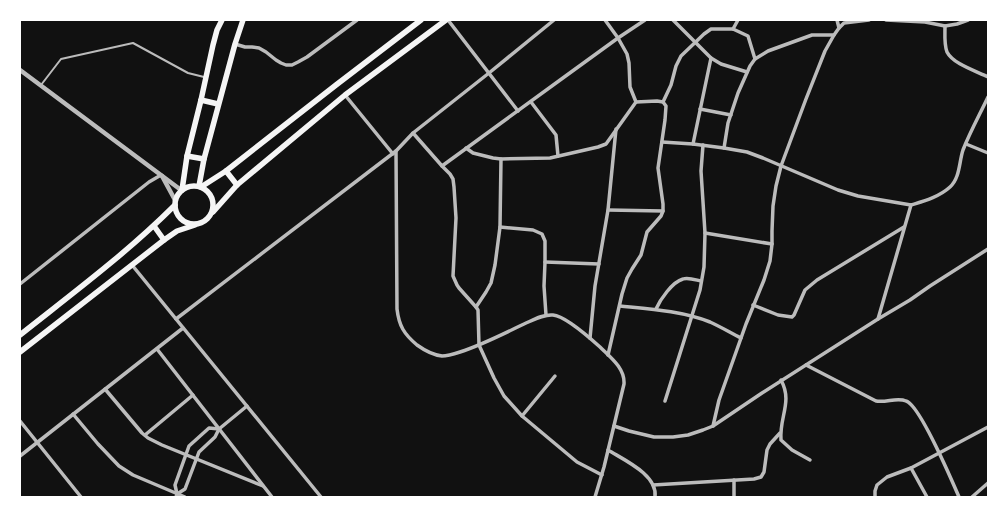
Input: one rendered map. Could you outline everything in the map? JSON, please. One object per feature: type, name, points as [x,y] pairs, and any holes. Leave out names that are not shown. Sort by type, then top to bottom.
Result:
[{"type":"main road","points":[[182,190],[187,156],[213,45],[222,20]]},
{"type":"main road","points":[[200,186],[204,159],[218,104],[235,44],[244,20]]},
{"type":"main road","points":[[200,186],[226,171],[421,20]]},
{"type":"main road","points":[[20,352],[164,240],[177,231],[206,221],[237,185],[345,95],[447,20]]},
{"type":"main road","points":[[201,100],[218,104]]},
{"type":"main road","points":[[187,156],[204,159]]},
{"type":"main road","points":[[226,171],[237,185]]},
{"type":"main road","points":[[20,335],[122,254],[154,226],[175,203],[182,190],[190,186],[200,186],[207,190],[214,200],[213,212]]},
{"type":"main road","points":[[175,203],[176,212],[179,217],[183,221],[195,225]]},
{"type":"main road","points":[[154,226],[164,240]]},
{"type":"street","points":[[235,44],[245,47],[259,48],[281,63],[292,65],[307,57],[357,20]]},
{"type":"street","points":[[447,20],[518,111]]},
{"type":"street","points":[[176,319],[395,152],[413,133],[554,20]]},
{"type":"street","points":[[605,20],[627,54],[630,87],[636,102]]},
{"type":"street","points":[[442,166],[645,20]]},
{"type":"street","points":[[673,20],[711,58],[721,64],[747,72]]},
{"type":"street","points":[[733,29],[738,20]]},
{"type":"street","points":[[837,20],[839,28]]},
{"type":"street","points":[[713,426],[719,400],[770,261],[773,206],[776,186],[781,166],[806,99],[825,51],[839,28],[844,23],[869,20]]},
{"type":"street","points":[[886,20],[925,21],[945,26],[968,20]]},
{"type":"street","points":[[945,26],[948,54],[966,67],[988,77]]},
{"type":"street","points":[[663,102],[671,85],[676,66],[681,56],[711,29],[733,29],[748,36],[755,59]]},
{"type":"street","points":[[724,148],[728,123],[738,93],[750,66],[755,59],[768,51],[812,35],[834,35]]},
{"type":"street","points":[[693,144],[711,58]]},
{"type":"street","points":[[20,70],[182,190]]},
{"type":"street","points":[[345,95],[395,152],[397,309],[400,324],[411,339],[425,350],[440,356],[447,356],[479,345],[540,317],[546,315],[557,316],[566,320],[590,338],[620,368],[625,379],[595,497]]},
{"type":"street","points":[[662,142],[703,145],[747,152],[838,190],[851,194],[911,205],[945,191],[951,186],[955,180],[963,151],[988,96]]},
{"type":"street","points":[[531,102],[556,135],[558,156]]},
{"type":"street","points":[[636,102],[663,102]]},
{"type":"street","points":[[466,148],[473,153],[501,160],[550,158],[598,147],[606,144],[636,102]]},
{"type":"street","points":[[608,355],[627,278],[641,255],[647,232],[661,216],[663,211],[664,204],[658,168],[665,120],[666,106],[663,102]]},
{"type":"street","points":[[700,109],[731,115]]},
{"type":"street","points":[[590,338],[595,286],[608,210],[616,129]]},
{"type":"street","points":[[413,133],[450,174],[453,180],[456,218],[453,276],[457,286],[478,310],[479,345],[494,378],[504,396],[522,416],[578,462],[602,474]]},
{"type":"street","points":[[966,144],[988,153]]},
{"type":"street","points":[[665,401],[702,281],[705,233],[701,172],[703,145]]},
{"type":"street","points":[[476,307],[491,283],[494,266],[500,227],[501,160]]},
{"type":"street","points":[[161,175],[175,203]]},
{"type":"street","points":[[20,284],[148,182],[161,175]]},
{"type":"street","points":[[878,318],[911,205]]},
{"type":"street","points":[[608,210],[663,211]]},
{"type":"street","points":[[500,227],[533,230],[542,234],[545,241],[544,286],[546,315]]},
{"type":"street","points":[[753,305],[778,315],[792,317],[805,290],[816,280],[904,227]]},
{"type":"street","points":[[705,233],[772,244]]},
{"type":"street","points":[[614,426],[654,437],[674,437],[688,435],[713,426],[781,380],[878,318],[910,300],[988,249]]},
{"type":"street","points":[[545,262],[599,264]]},
{"type":"street","points":[[132,265],[321,497]]},
{"type":"street","points":[[656,310],[659,301],[677,282],[682,279],[702,281]]},
{"type":"street","points":[[620,306],[680,313],[710,322],[741,338]]},
{"type":"street","points":[[20,456],[183,328]]},
{"type":"street","points":[[157,349],[272,497]]},
{"type":"street","points":[[806,365],[876,401],[906,401],[913,405],[939,452],[960,497]]},
{"type":"street","points":[[522,416],[555,376]]},
{"type":"street","points":[[781,380],[785,387],[786,395],[780,433],[781,440],[792,450],[810,460]]},
{"type":"street","points":[[105,389],[135,426],[155,442],[263,486]]},
{"type":"street","points":[[145,435],[193,394]]},
{"type":"street","points":[[177,495],[185,489],[199,452],[216,437],[219,429],[247,406]]},
{"type":"street","points":[[73,414],[119,466],[133,475],[177,495],[185,497]]},
{"type":"street","points":[[20,421],[81,497]]},
{"type":"street","points":[[875,497],[877,485],[887,477],[911,468],[988,427]]},
{"type":"street","points":[[177,495],[175,485],[188,446],[209,428],[219,429]]},
{"type":"street","points":[[653,486],[754,479],[761,477],[764,472],[767,450],[770,444],[780,433]]},
{"type":"street","points":[[608,450],[635,466],[645,474],[653,486],[655,497]]},
{"type":"street","points":[[911,468],[927,497]]},
{"type":"street","points":[[734,480],[734,497]]},
{"type":"street","points":[[972,497],[988,483]]},
{"type":"lane","points":[[41,86],[61,59],[133,43],[188,73],[206,78]]}]
